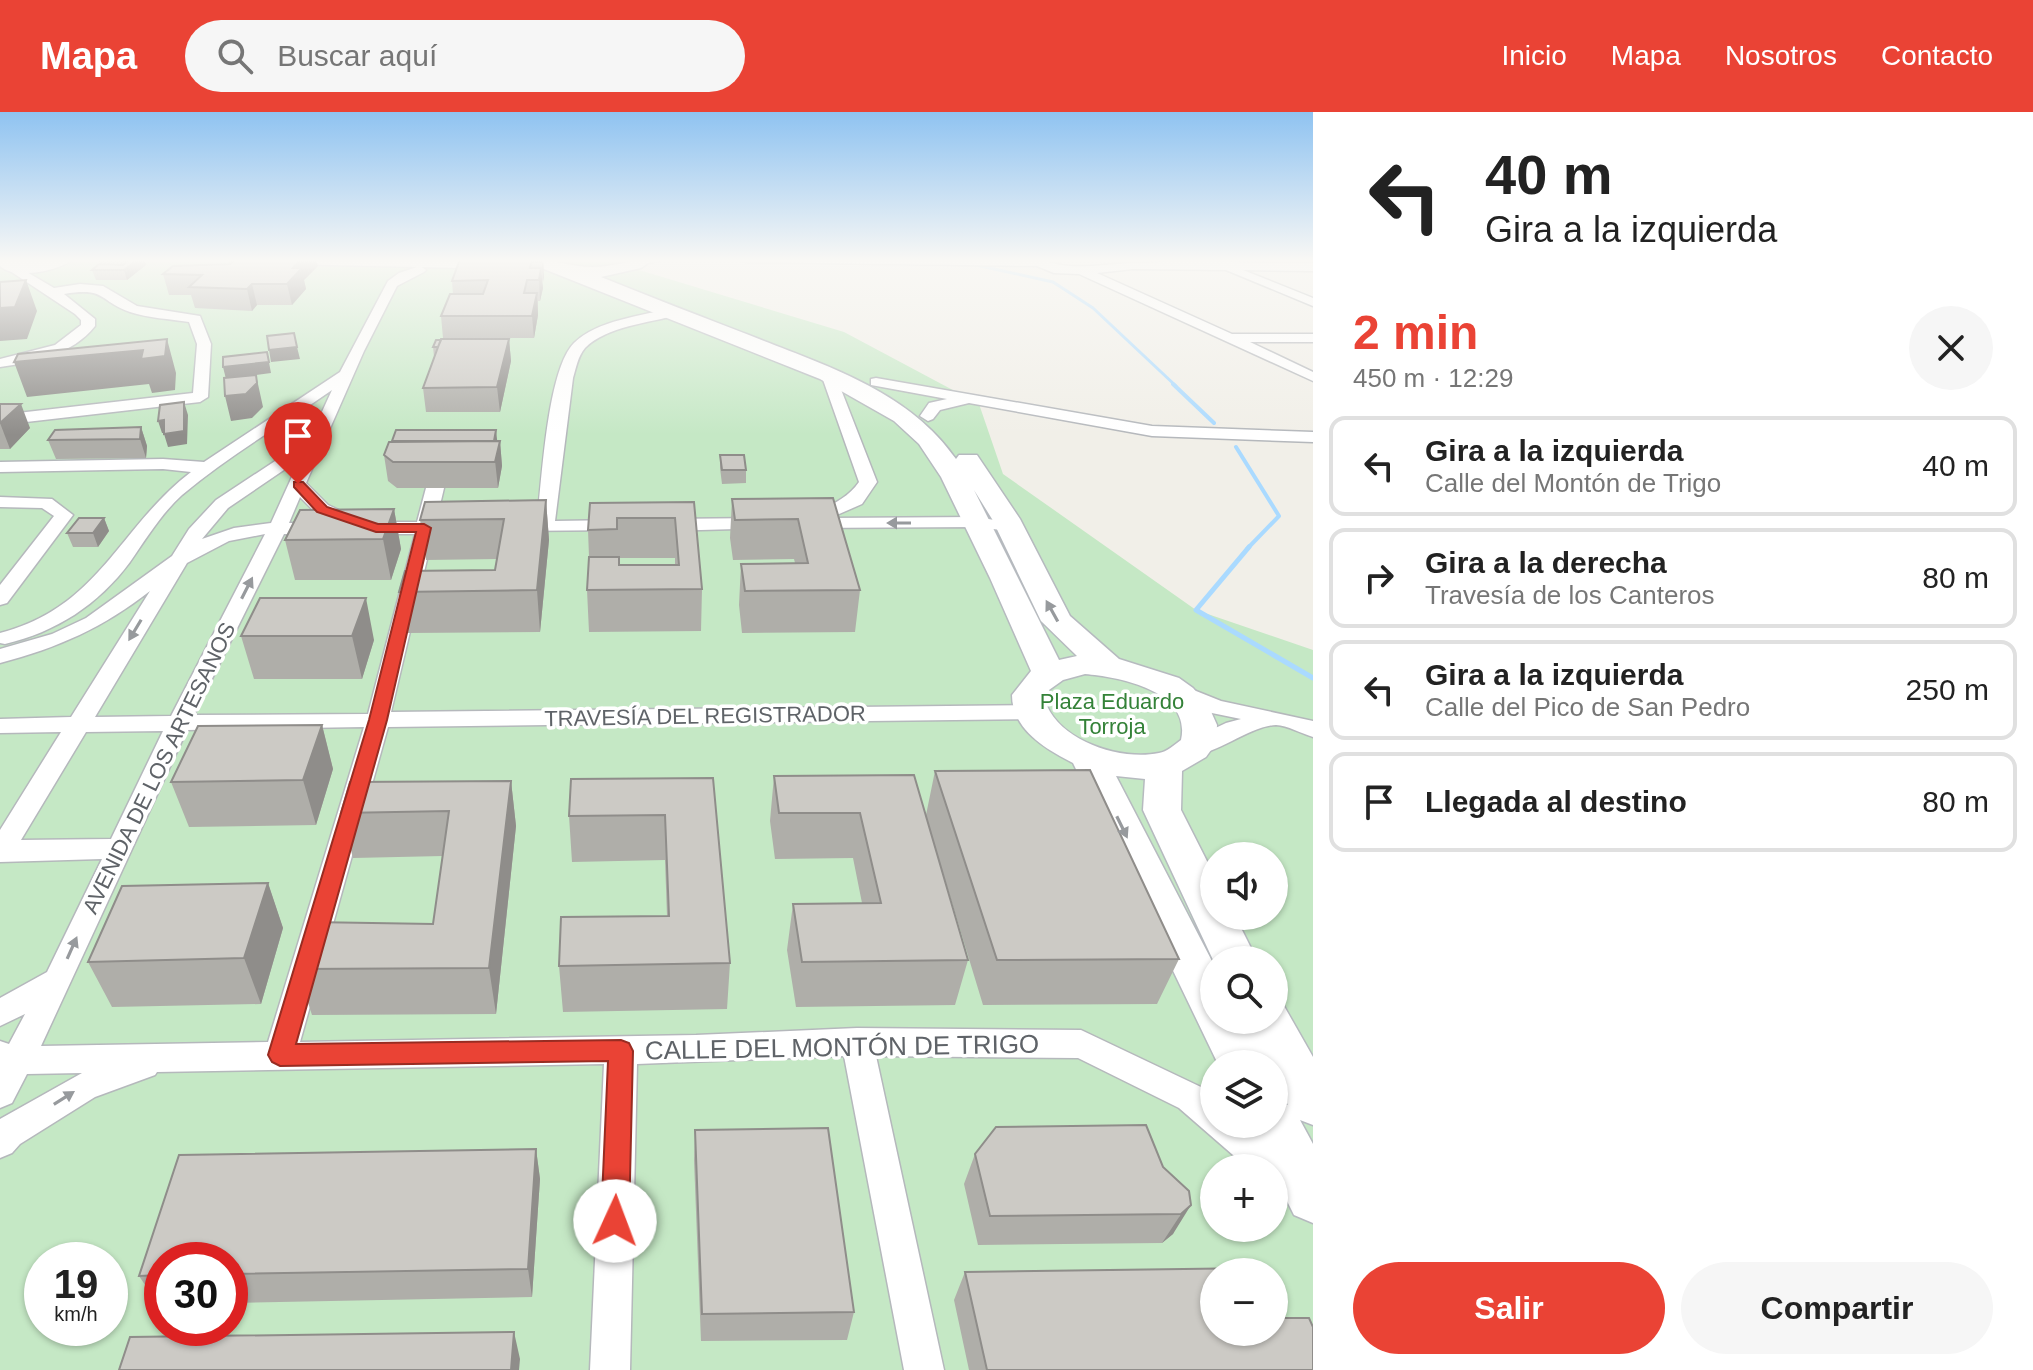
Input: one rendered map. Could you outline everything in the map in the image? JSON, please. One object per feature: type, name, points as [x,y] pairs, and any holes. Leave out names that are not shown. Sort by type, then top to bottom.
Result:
[{"type":"street","points":[[0,363],[20,360],[77,339],[88,326],[86,318]]},
{"type":"street","points":[[0,420],[200,397],[204,344],[195,319],[187,318]]},
{"type":"street","name":"AVENIDA DE LOS ARTESANOS","points":[[0,1093],[9,1057],[58,981],[179,722],[264,557],[370,318]]},
{"type":"street","points":[[545,527],[562,383],[577,348],[606,332],[653,318]]},
{"type":"street","points":[[686,318],[861,390],[905,419],[938,451],[1008,579],[1048,673]]},
{"type":"street","points":[[713,318],[876,382],[1152,431],[1308,437]]},
{"type":"street","points":[[1188,318],[1313,369]]},
{"type":"street","points":[[1191,318],[1313,377]]},
{"type":"street","points":[[1232,338],[1313,338]]},
{"type":"street","points":[[0,639],[27,634],[85,598],[118,564],[146,522],[176,493],[345,374]]},
{"type":"street","points":[[787,524],[828,514],[856,500],[868,482],[828,374]]},
{"type":"street","points":[[876,382],[928,416],[962,450],[1010,528],[1057,621],[1107,665]]},
{"type":"street","points":[[928,416],[934,406],[956,401],[977,401]]},
{"type":"street","points":[[1,851],[196,533],[222,504],[314,442]]},
{"type":"street","points":[[0,467],[163,464],[209,468]]},
{"type":"street","points":[[298,484],[322,509],[376,528]]},
{"type":"street","points":[[280,1055],[435,488]]},
{"type":"street","points":[[0,502],[46,503],[64,515],[3,593]]},
{"type":"street","points":[[500,527],[977,522],[1010,528]]},
{"type":"street","points":[[0,656],[45,645],[93,622],[195,548],[238,532],[470,527]]},
{"type":"street","points":[[195,548],[233,542],[255,546],[264,557]]},
{"type":"street","points":[[1313,718],[1281,719],[1234,728],[1180,756],[1140,767],[1088,757],[1052,737],[1032,712],[1031,689],[1048,673],[1065,667],[1107,665],[1128,669],[1215,707],[1281,719],[1313,729]]},
{"type":"street","points":[[1167,686],[1186,700],[1198,717],[1201,733],[1180,756],[1162,810],[1228,946]]},
{"type":"street","name":"TRAVESÍA DEL REGISTRADOR","points":[[0,726],[1032,712]]},
{"type":"street","points":[[1088,757],[1200,982]]},
{"type":"street","points":[[1,851],[118,849]]},
{"type":"street","points":[[0,1013],[58,981]]},
{"type":"street","points":[[1275,1034],[1313,1103]]},
{"type":"street","points":[[857,1042],[924,1370]]},
{"type":"street","name":"CALLE DEL MONTÓN DE TRIGO","points":[[9,1057],[621,1051],[857,1042],[1081,1044],[1191,1098],[1200,1106]]},
{"type":"street","points":[[610,1370],[621,1051]]},
{"type":"street","points":[[0,1142],[8,1133],[83,1087],[165,1057]]},
{"type":"street","points":[[1238,1138],[1293,1182]]},
{"type":"street","points":[[1279,1138],[1293,1182]]},
{"type":"green space","name":"Plaza Eduardo Torroja","points":[[0,318],[797,318],[844,332],[979,404],[1003,474],[1196,610],[1313,650],[1313,1370],[0,1370]]},
{"type":"building","points":[[294,333],[297,347],[269,350],[267,336]]},
{"type":"building","points":[[167,339],[165,356],[141,359],[143,350],[14,362],[18,354]]},
{"type":"building","points":[[441,339],[509,339],[497,387],[423,388]]},
{"type":"building","points":[[267,352],[269,362],[223,367],[223,357]]},
{"type":"building","points":[[256,375],[257,383],[246,394],[225,396],[224,378]]},
{"type":"building","points":[[184,402],[184,431],[164,434],[164,420],[158,421],[160,405]]},
{"type":"building","points":[[0,404],[21,404],[0,423]]},
{"type":"building","points":[[141,427],[140,439],[48,440],[55,430]]},
{"type":"building","points":[[396,430],[496,430],[494,441],[392,441]]},
{"type":"building","points":[[500,441],[495,462],[393,462],[384,455],[389,442]]},
{"type":"building","points":[[720,455],[744,455],[746,470],[722,470]]},
{"type":"building","points":[[833,498],[860,590],[745,591],[741,564],[808,563],[798,519],[735,520],[732,499]]},
{"type":"building","points":[[546,500],[537,590],[399,592],[405,571],[495,570],[504,519],[420,520],[425,502]]},
{"type":"building","points":[[694,502],[702,589],[587,590],[589,557],[619,557],[619,565],[679,565],[675,518],[617,518],[617,529],[588,530],[590,503]]},
{"type":"building","points":[[394,509],[383,539],[285,540],[300,510]]},
{"type":"building","points":[[79,518],[104,518],[93,533],[67,533]]},
{"type":"building","points":[[260,598],[366,598],[352,636],[241,636]]},
{"type":"building","points":[[322,725],[303,780],[171,782],[198,726]]},
{"type":"building","points":[[1090,770],[1179,959],[997,960],[935,771]]},
{"type":"building","points":[[914,775],[968,960],[802,962],[793,904],[881,903],[860,813],[779,813],[774,776]]},
{"type":"building","points":[[713,778],[730,963],[559,966],[561,917],[669,916],[665,815],[569,816],[571,779]]},
{"type":"building","points":[[511,781],[489,968],[297,969],[311,922],[433,924],[449,811],[341,813],[350,782]]},
{"type":"building","points":[[268,883],[244,958],[88,962],[122,886]]},
{"type":"building","points":[[1146,1125],[1163,1167],[1189,1191],[1191,1205],[1181,1214],[990,1216],[975,1154],[996,1127]]},
{"type":"building","points":[[828,1128],[854,1312],[702,1314],[695,1130]]},
{"type":"building","points":[[536,1149],[528,1269],[248,1274],[248,1242],[150,1242],[179,1155]]},
{"type":"building","points":[[1200,1269],[1200,1346],[1288,1346],[1288,1318],[1309,1318],[1313,1327],[1313,1370],[987,1370],[965,1272]]},
{"type":"building","points":[[514,1332],[511,1370],[119,1370],[130,1337],[144,1337],[144,1346],[248,1346],[248,1335]]},
{"type":"waterway","points":[[1103,318],[1176,386]]},
{"type":"waterway","points":[[1173,384],[1214,423]]},
{"type":"waterway","points":[[1236,447],[1279,516],[1247,549]]},
{"type":"waterway","points":[[1249,547],[1196,610],[1313,678]]},
{"type":"route","points":[[298,484],[322,509],[349,519],[376,528],[424,528],[378,720],[280,1055],[621,1051],[615,1221]]}]
